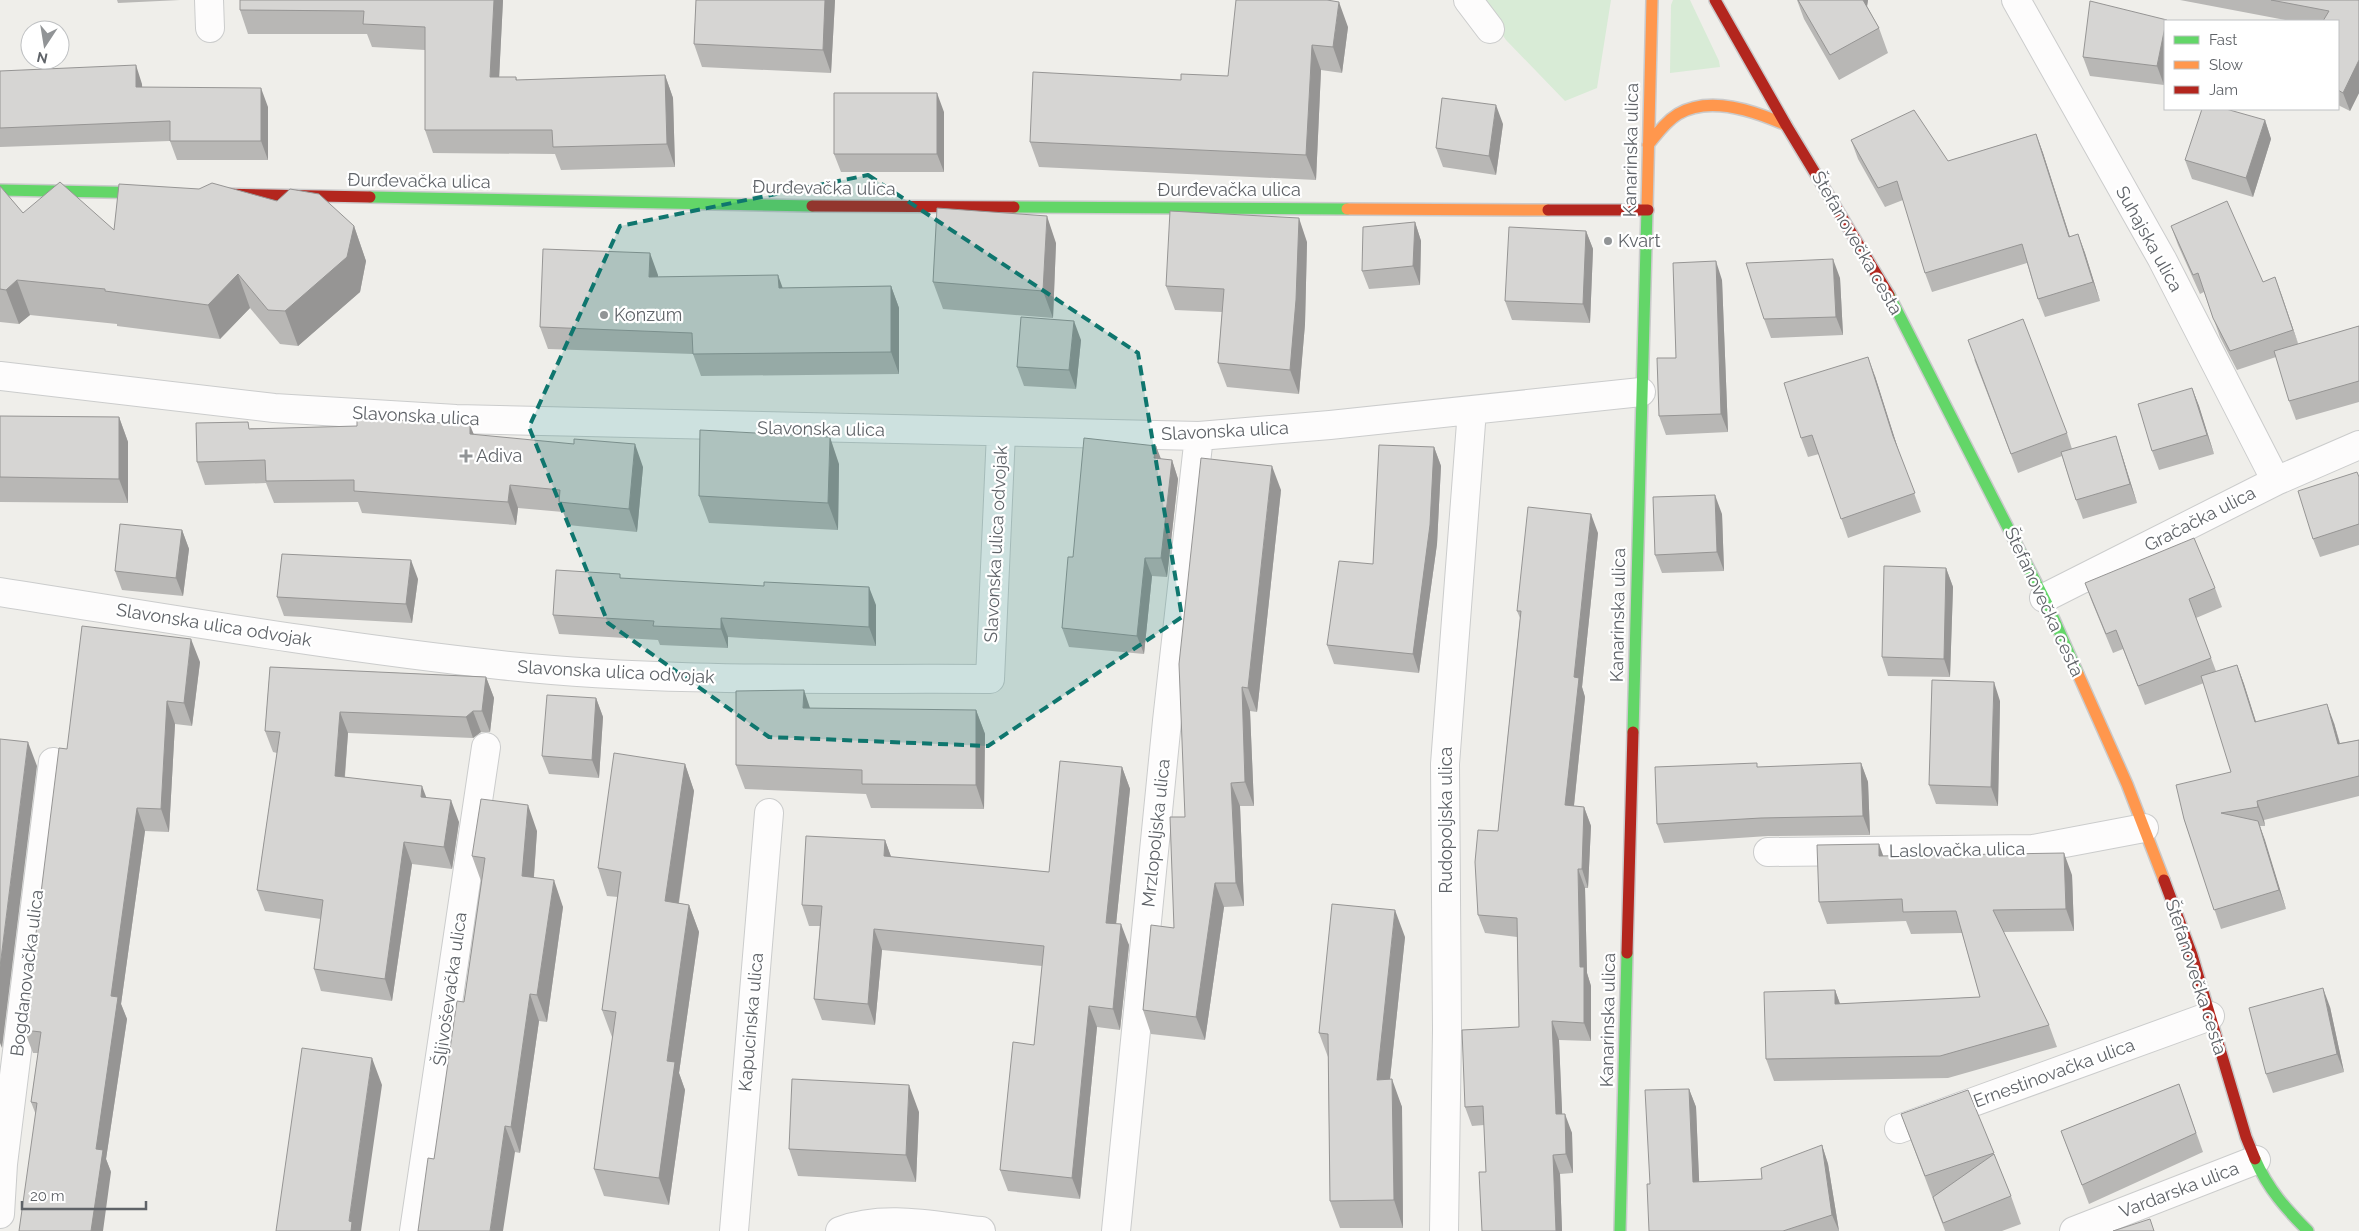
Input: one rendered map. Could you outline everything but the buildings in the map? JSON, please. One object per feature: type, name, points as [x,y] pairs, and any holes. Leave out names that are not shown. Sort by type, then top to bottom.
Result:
[{"type":"street","points":[[209,0],[210,28]]},
{"type":"street","points":[[1468,0],[1490,29]]},
{"type":"street","name":"Kanarinska ulica","points":[[1620,1231],[1652,0]]},
{"type":"street","name":"Štefanovečka cesta","points":[[1715,0],[1786,125],[1881,280],[2044,598],[2126,784],[2192,955],[2246,1137],[2264,1180],[2279,1202],[2308,1231]]},
{"type":"street","name":"Suhajska ulica","points":[[2016,0],[2162,259],[2276,482]]},
{"type":"street","points":[[1648,145],[1675,116],[1692,109],[1714,105],[1736,106],[1756,111],[1786,125]]},
{"type":"street","points":[[0,190],[170,193]]},
{"type":"street","name":"Đurđevačka ulica","points":[[200,194],[802,206],[1648,210]]},
{"type":"street","name":"Slavonska ulica","points":[[0,376],[274,408],[456,419],[1002,433],[1199,436],[1642,392]]},
{"type":"street","name":"Rudopoljska ulica","points":[[1444,1231],[1447,1030],[1445,764],[1472,410]]},
{"type":"street","name":"Slavonska ulica odvojak","points":[[0,592],[322,642],[502,666],[691,678],[990,679],[1002,433]]},
{"type":"street","name":"Mrzlopoljska ulica","points":[[1116,1231],[1167,721],[1199,436]]},
{"type":"street","name":"Gračačka ulica","points":[[2044,598],[2276,482],[2359,445]]},
{"type":"street","name":"Šljivoševačka ulica","points":[[414,1231],[486,747]]},
{"type":"street","name":"Bogdanovačka ulica","points":[[0,1214],[2,1164],[53,762]]},
{"type":"street","name":"Kapucinska ulica","points":[[734,1231],[769,814]]},
{"type":"street","name":"Laslovačka ulica","points":[[1768,852],[2033,849],[2144,828]]},
{"type":"street","name":"Ernestinovačka ulica","points":[[1898,1129],[2210,1016]]},
{"type":"street","name":"Vardarska ulica","points":[[2074,1231],[2256,1160]]},
{"type":"street","points":[[840,1231],[858,1224],[911,1222],[980,1231]]},
{"type":"highlighted area","points":[[868,175],[1138,353],[1182,617],[988,746],[769,737],[608,623],[529,427],[620,226]]},
{"type":"green space","points":[[1479,0],[1611,0],[1597,88],[1565,101],[1506,40]]},
{"type":"green space","points":[[1673,0],[1690,0],[1719,61],[1720,67],[1670,73],[1671,5]]},
{"type":"traffic: fast","points":[[0,190],[156,193]]},
{"type":"traffic: fast","points":[[370,197],[812,206]]},
{"type":"traffic: fast","points":[[1014,207],[1347,209]]},
{"type":"traffic: fast","points":[[1633,732],[1647,209]]},
{"type":"traffic: fast","points":[[1889,295],[2049,608],[2078,674]]},
{"type":"traffic: fast","points":[[1620,1231],[1627,953]]},
{"type":"traffic: fast","points":[[2255,1159],[2278,1198],[2308,1231]]},
{"type":"traffic: slow","points":[[1647,209],[1652,0]]},
{"type":"traffic: slow","points":[[1648,145],[1673,117],[1691,108],[1704,106],[1718,105],[1747,110],[1786,125]]},
{"type":"traffic: slow","points":[[1347,209],[1548,210]]},
{"type":"traffic: slow","points":[[2078,674],[2127,784],[2164,880]]},
{"type":"traffic: jam","points":[[1715,0],[1786,125],[1889,295]]},
{"type":"traffic: jam","points":[[216,194],[370,197]]},
{"type":"traffic: jam","points":[[812,206],[1014,207]]},
{"type":"traffic: jam","points":[[1548,210],[1648,210]]},
{"type":"traffic: jam","points":[[1627,953],[1633,732]]},
{"type":"traffic: jam","points":[[2164,880],[2192,955],[2246,1137],[2255,1159]]},
{"type":"place","name":"Kvart","points":[[1608,241]]},
{"type":"place","name":"Konzum","points":[[604,315]]},
{"type":"place","name":"Adiva","points":[[466,456]]}]
